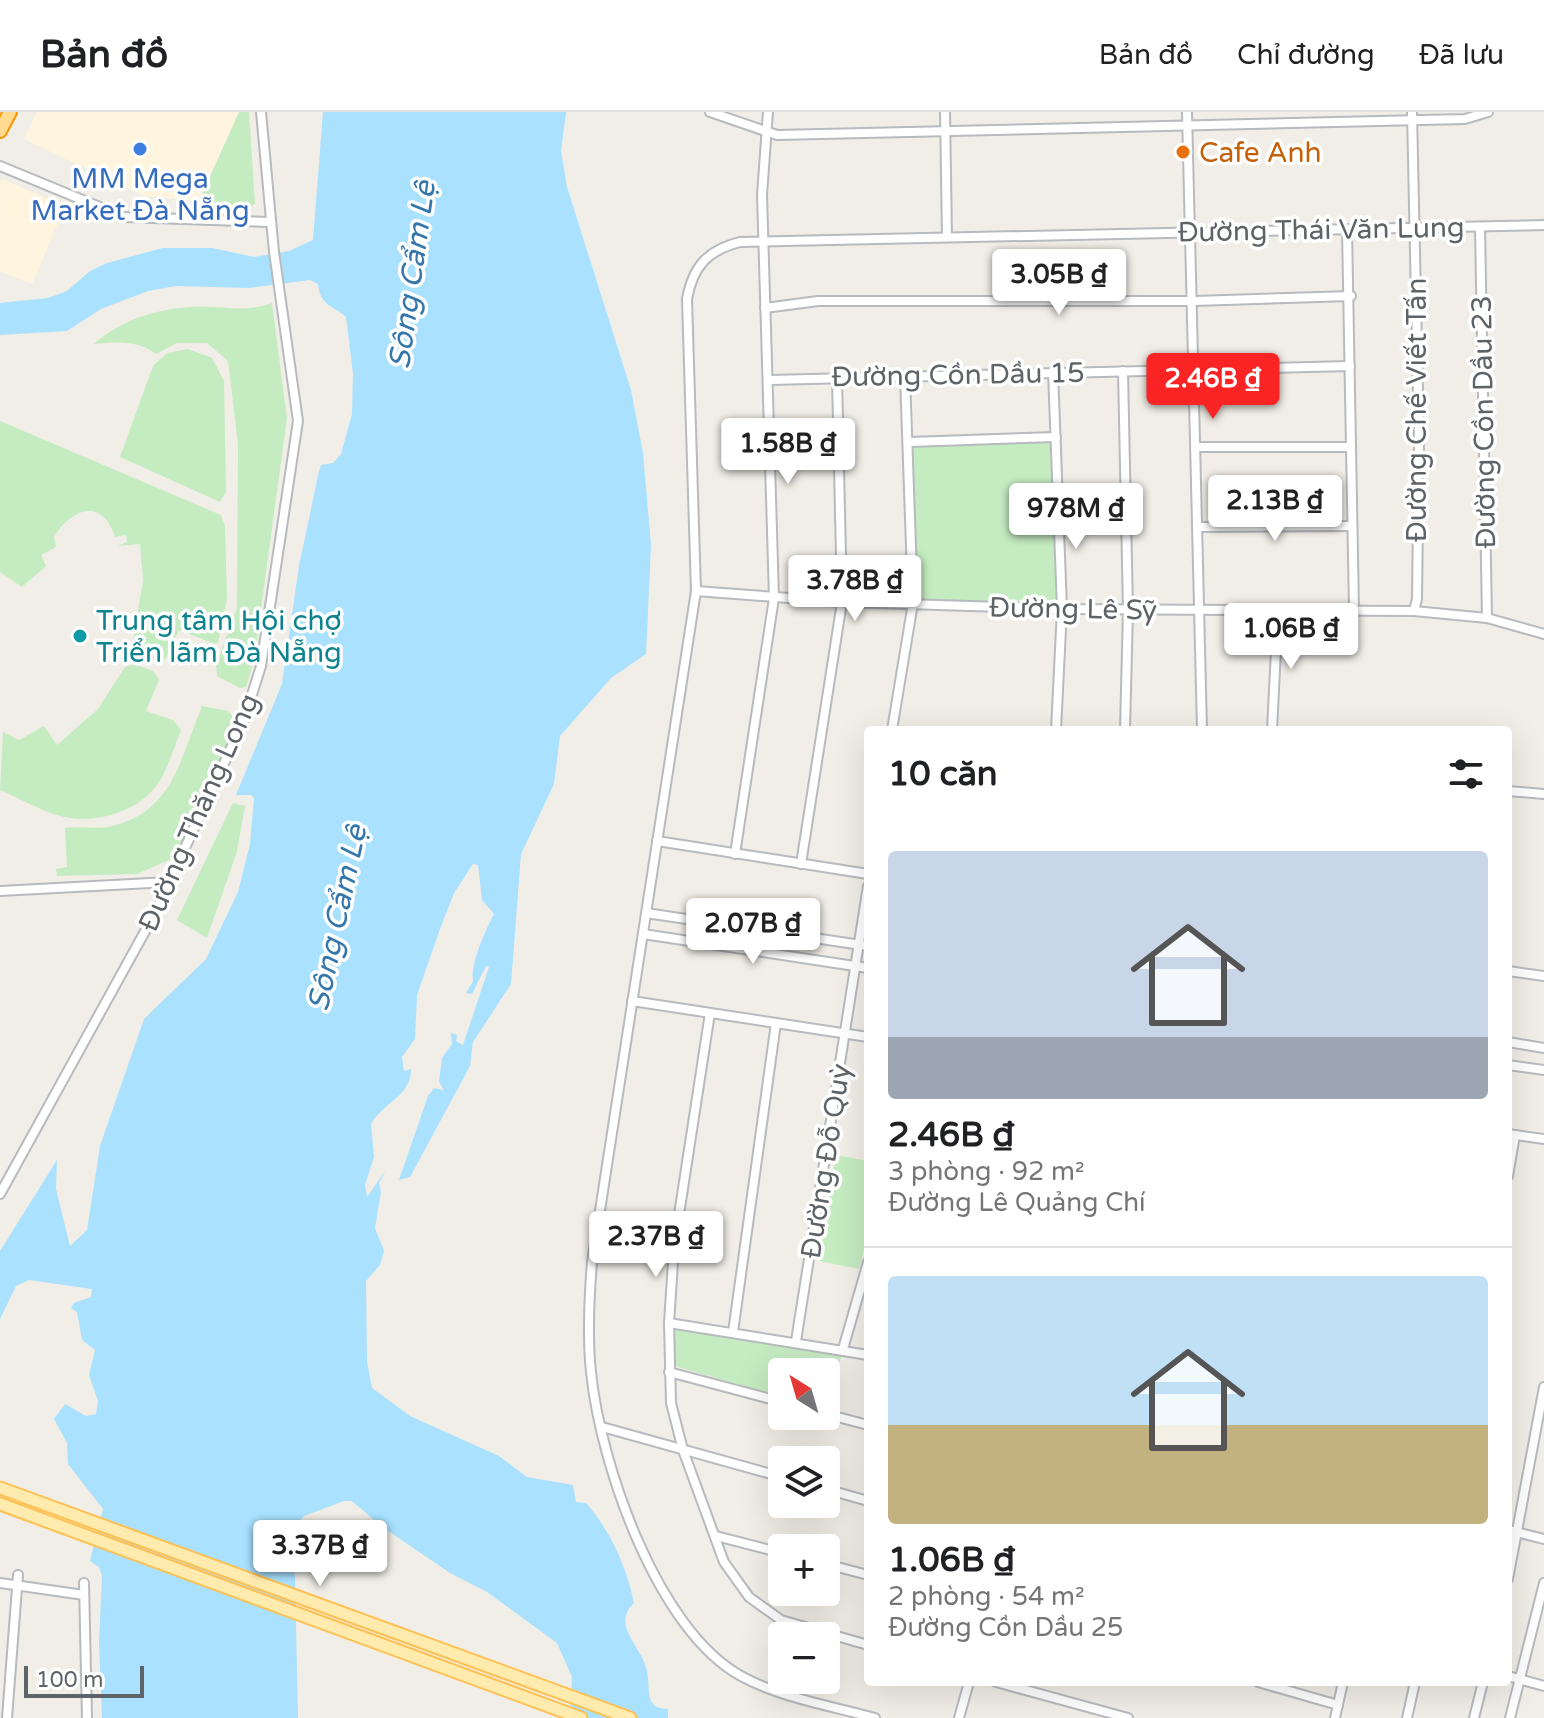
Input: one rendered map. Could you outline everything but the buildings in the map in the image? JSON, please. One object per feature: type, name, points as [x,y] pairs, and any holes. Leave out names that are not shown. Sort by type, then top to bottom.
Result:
[{"type":"highway","points":[[0,131],[10,112]]},
{"type":"main road","points":[[0,1488],[630,1718]]},
{"type":"main road","points":[[0,1504],[581,1718]]},
{"type":"street","name":"Đường Thăng Long","points":[[0,1194],[169,882],[244,720],[261,666],[298,421],[274,252],[261,112]]},
{"type":"street","points":[[710,112],[766,133],[1187,126],[1412,116],[1465,119],[1488,112]]},
{"type":"street","points":[[735,854],[774,598],[763,241],[768,112]]},
{"type":"street","points":[[945,112],[947,237]]},
{"type":"street","points":[[1187,112],[1198,447],[1202,726]]},
{"type":"street","name":"Đường Chế Viết Tấn","points":[[1412,116],[1419,440],[1417,599],[1414,611]]},
{"type":"street","points":[[0,166],[124,217],[271,222]]},
{"type":"street","name":"Đường Thái Văn Lung","points":[[875,1718],[768,1688],[740,1676],[710,1654],[681,1622],[660,1586],[613,1474],[592,1375],[587,1319],[592,1262],[696,591],[687,299],[690,279],[701,261],[721,247],[763,241],[1544,225]]},
{"type":"street","name":"Đường Cồn Dầu 23","points":[[1480,227],[1487,618]]},
{"type":"street","points":[[1347,229],[1351,296],[1354,610]]},
{"type":"street","points":[[765,308],[818,301],[1194,301],[1351,296]]},
{"type":"street","name":"Đường Cồn Dầu 15","points":[[769,380],[1350,366]]},
{"type":"street","points":[[1053,371],[1062,609],[1056,726]]},
{"type":"street","points":[[1123,371],[1128,610],[1125,726]]},
{"type":"street","points":[[893,726],[913,603],[910,442],[905,376]]},
{"type":"street","points":[[801,864],[842,602],[837,377]]},
{"type":"street","points":[[910,442],[1056,437]]},
{"type":"street","points":[[1198,447],[1351,447]]},
{"type":"street","points":[[1198,527],[1352,526]]},
{"type":"street","name":"Đường Lê Sỹ","points":[[696,591],[842,602],[1062,609],[1414,611],[1487,618],[1544,634]]},
{"type":"street","points":[[1272,726],[1278,610]]},
{"type":"street","points":[[1512,791],[1544,794]]},
{"type":"street","points":[[657,841],[864,873]]},
{"type":"street","points":[[0,891],[169,882]]},
{"type":"street","points":[[646,913],[863,945]]},
{"type":"street","points":[[643,934],[864,967]]},
{"type":"street","name":"Đường Đỗ Quỳ","points":[[796,1341],[855,966],[863,945]]},
{"type":"street","points":[[1512,972],[1544,976]]},
{"type":"street","points":[[632,1001],[864,1036]]},
{"type":"street","points":[[710,1013],[686,1156],[669,1323],[671,1403],[683,1450],[724,1562],[749,1597],[781,1620],[864,1644]]},
{"type":"street","points":[[733,1332],[776,1023]]},
{"type":"street","points":[[1512,1043],[1544,1048]]},
{"type":"street","points":[[1512,1066],[1544,1070]]},
{"type":"street","points":[[1512,1134],[1544,1139]]},
{"type":"street","points":[[843,1349],[864,1276]]},
{"type":"street","points":[[669,1323],[864,1354]]},
{"type":"street","points":[[669,1372],[768,1398]]},
{"type":"street","points":[[1512,1562],[1544,1387]]},
{"type":"street","points":[[840,1418],[864,1424]]},
{"type":"street","points":[[602,1427],[768,1473]]},
{"type":"street","points":[[840,1493],[864,1500]]},
{"type":"street","points":[[1512,1531],[1544,1539]]},
{"type":"street","points":[[716,1536],[768,1549]]},
{"type":"street","points":[[840,1568],[864,1574]]},
{"type":"street","points":[[7,1718],[18,1575]]},
{"type":"street","points":[[0,1583],[84,1595]]},
{"type":"street","points":[[84,1583],[87,1718]]},
{"type":"street","points":[[1510,1718],[1544,1583]]},
{"type":"street","points":[[1512,1677],[1544,1686]]},
{"type":"street","points":[[959,1718],[968,1686]]},
{"type":"street","points":[[1011,1686],[1128,1718]]},
{"type":"street","points":[[1272,1686],[1338,1705]]},
{"type":"street","points":[[1335,1718],[1342,1686]]},
{"type":"street","points":[[1407,1718],[1414,1686]]},
{"type":"street","points":[[1474,1718],[1482,1686]]},
{"type":"shaded area","points":[[37,112],[239,112],[198,201],[144,196],[24,139]]},
{"type":"shaded area","points":[[0,181],[65,206],[32,284],[0,271]]},
{"type":"green space","points":[[239,112],[249,112],[255,204],[249,207],[197,206]]},
{"type":"green space","points":[[272,303],[287,418],[254,661],[246,687],[240,688],[217,676],[216,665],[237,608],[238,444],[228,361],[207,343],[177,343],[156,354],[134,344],[94,344],[134,319],[164,310],[249,308]]},
{"type":"green space","points":[[188,349],[212,358],[224,381],[226,492],[220,502],[120,457],[153,366],[167,353]]},
{"type":"green space","points":[[0,421],[221,515],[225,526],[227,599],[218,642],[215,644],[179,630],[164,662],[160,664],[136,654],[132,648],[143,580],[140,544],[117,546],[127,542],[126,535],[115,537],[110,524],[95,512],[78,514],[61,527],[54,537],[56,547],[41,555],[46,566],[22,587],[0,572]]},
{"type":"green space","points":[[1056,437],[1062,609],[913,603],[910,442]]},
{"type":"green space","points":[[134,664],[153,671],[159,680],[146,711],[173,720],[181,730],[166,770],[152,792],[120,812],[82,819],[52,814],[0,790],[3,732],[19,740],[44,726],[57,745],[98,709],[125,667]]},
{"type":"green space","points":[[202,706],[228,711],[237,721],[176,857],[137,874],[57,876],[56,869],[67,867],[65,828],[108,827],[130,820],[161,797],[180,764]]},
{"type":"green space","points":[[233,803],[245,806],[237,851],[207,938],[177,920]]},
{"type":"green space","points":[[836,1155],[864,1160],[864,1250],[859,1269],[819,1261]]},
{"type":"green space","points":[[680,1327],[842,1353],[840,1361],[840,1358],[768,1358],[768,1393],[678,1367],[674,1362],[675,1331]]},
{"type":"water","name":"Sông Cẩm Lệ","points":[[323,112],[566,112],[561,151],[567,187],[631,390],[643,453],[651,545],[646,654],[611,678],[560,736],[554,784],[521,854],[511,984],[473,1042],[470,1066],[410,1177],[399,1180],[428,1096],[434,1088],[444,1090],[439,1082],[442,1058],[452,1044],[451,1033],[457,1035],[456,1041],[463,1045],[489,967],[486,966],[472,994],[466,993],[473,981],[479,947],[494,914],[482,900],[478,865],[473,864],[454,893],[417,995],[415,1039],[402,1057],[404,1071],[411,1069],[410,1078],[402,1093],[371,1124],[374,1157],[365,1185],[367,1197],[386,1170],[379,1183],[381,1192],[375,1228],[384,1251],[380,1265],[366,1281],[367,1362],[372,1388],[410,1416],[499,1456],[527,1477],[573,1485],[576,1502],[586,1503],[595,1514],[622,1562],[634,1603],[625,1620],[627,1628],[647,1671],[651,1701],[660,1708],[668,1709],[668,1718],[570,1718],[572,1677],[557,1643],[487,1592],[450,1573],[381,1526],[352,1501],[344,1501],[304,1516],[289,1534],[288,1552],[295,1576],[298,1718],[102,1718],[99,1643],[102,1576],[99,1567],[90,1561],[103,1509],[68,1464],[67,1443],[54,1419],[65,1404],[86,1416],[96,1414],[98,1401],[89,1375],[95,1350],[82,1340],[77,1312],[71,1308],[74,1303],[91,1297],[92,1289],[29,1280],[16,1286],[0,1319],[0,1251],[57,1160],[56,1189],[70,1246],[87,1230],[100,1146],[144,1019],[206,959],[238,892],[250,844],[254,798],[251,795],[236,795],[282,684],[299,566],[319,471],[321,465],[333,463],[341,454],[352,414],[353,373],[346,317],[325,301],[318,284],[310,280],[249,288],[176,286],[148,291],[101,309],[67,331],[0,335],[0,303],[48,298],[67,291],[90,271],[107,263],[163,248],[212,248],[254,257],[289,251],[313,240]]},
{"type":"place","name":"MM Mega Market Đà Nẵng","points":[[140,149]]},
{"type":"place","name":"Cafe Anh","points":[[1183,152]]},
{"type":"place","name":"Trung tâm Hội chợ Triển lãm Đà Nẵng","points":[[80,636]]}]
